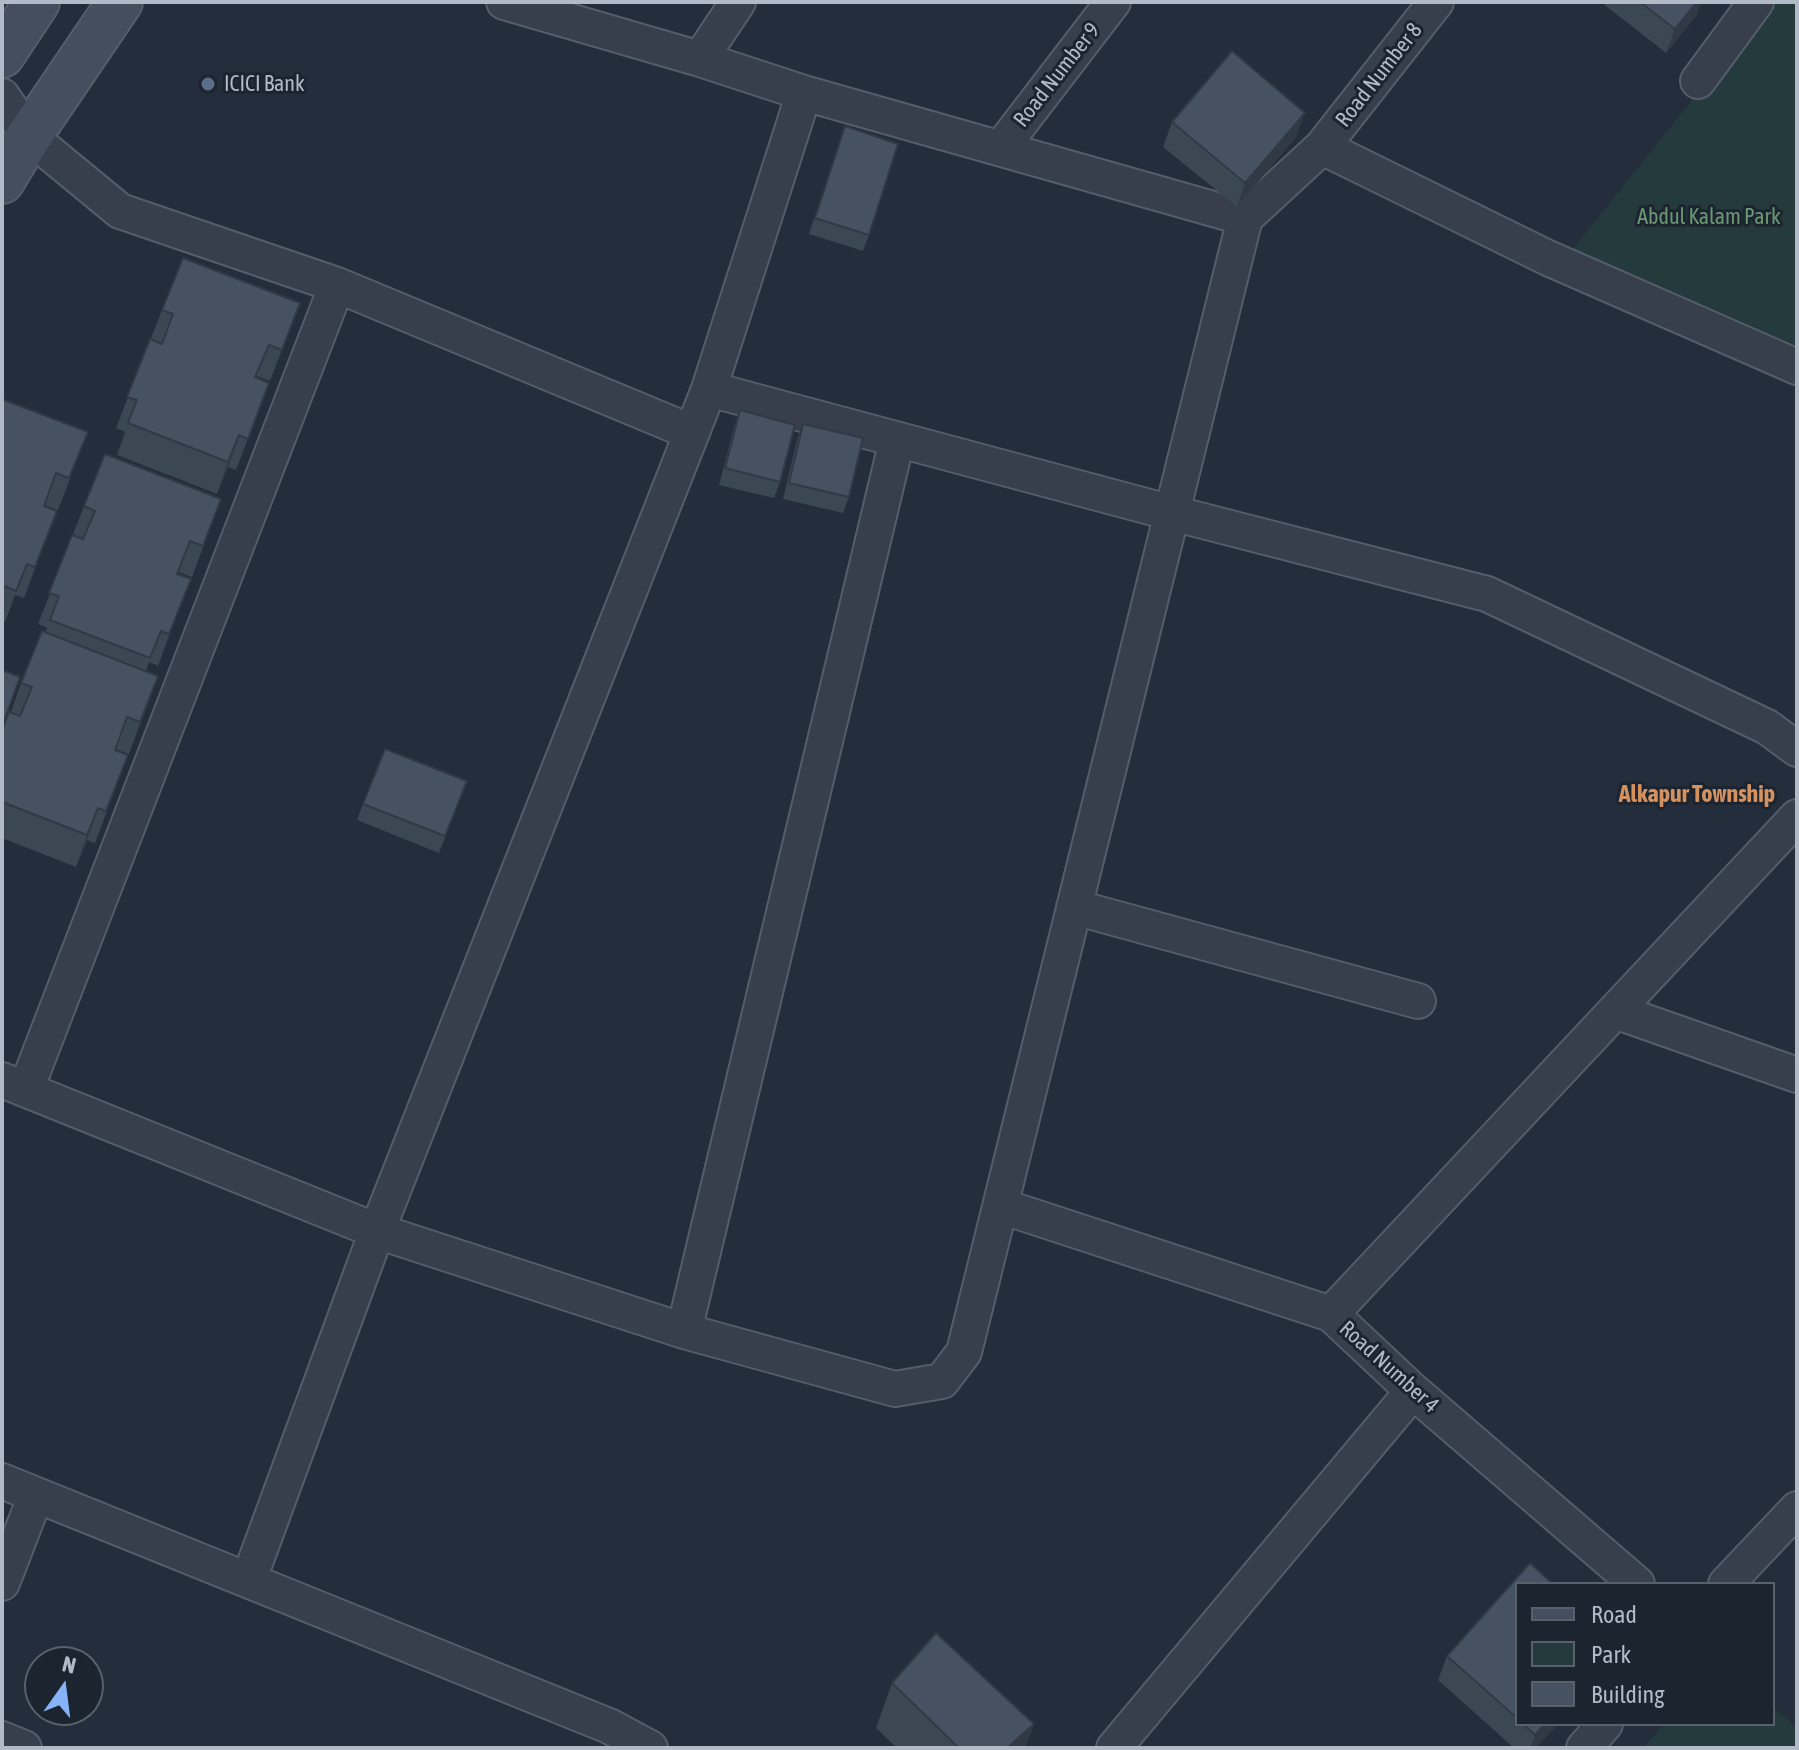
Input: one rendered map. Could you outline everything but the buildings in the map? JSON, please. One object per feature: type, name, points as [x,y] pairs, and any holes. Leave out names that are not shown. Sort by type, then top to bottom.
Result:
[{"type":"street","points":[[2,55],[37,2]]},
{"type":"street","points":[[2,181],[120,2]]},
{"type":"street","points":[[337,285],[14,1085],[377,1231],[684,1331],[895,1389],[942,1381],[964,1352],[1245,218],[804,93],[504,2]]},
{"type":"street","points":[[700,59],[738,2]]},
{"type":"street","name":"Road Number 9","points":[[1001,148],[1113,2]]},
{"type":"street","name":"Road Number 8","points":[[1245,218],[1322,147],[1436,2]]},
{"type":"street","points":[[1698,81],[1756,2]]},
{"type":"street","points":[[249,1579],[377,1231],[709,389],[804,93]]},
{"type":"street","points":[[2,96],[29,136],[120,211],[337,285],[691,432]]},
{"type":"street","points":[[1322,147],[1548,258],[1797,367]]},
{"type":"street","points":[[709,389],[1487,594],[1767,727],[1797,749]]},
{"type":"street","points":[[684,1331],[897,440]]},
{"type":"street","points":[[1331,1314],[1797,817]]},
{"type":"street","points":[[1074,907],[1418,1001]]},
{"type":"street","points":[[1615,1011],[1797,1075]]},
{"type":"street","name":"Road Number 4","points":[[1001,1206],[1331,1314],[1413,1391],[1635,1582]]},
{"type":"street","points":[[1114,1748],[1413,1391]]},
{"type":"street","points":[[2,1481],[249,1579],[605,1737],[650,1748]]},
{"type":"street","points":[[2,1583],[36,1495]]},
{"type":"street","points":[[1728,1582],[1797,1509]]},
{"type":"street","points":[[1584,1748],[1603,1726]]},
{"type":"street","points":[[2,1739],[24,1748]]},
{"type":"green space","name":"Abdul Kalam Park","points":[[1770,2],[1797,2],[1797,349],[1569,254]]},
{"type":"green space","points":[[1775,1709],[1797,1728],[1797,1748],[1643,1748],[1662,1726],[1775,1726]]},
{"type":"place","name":"ICICI Bank","points":[[208,84]]},
{"type":"district","name":"Alkapur Township","points":[[1697,794]]}]
